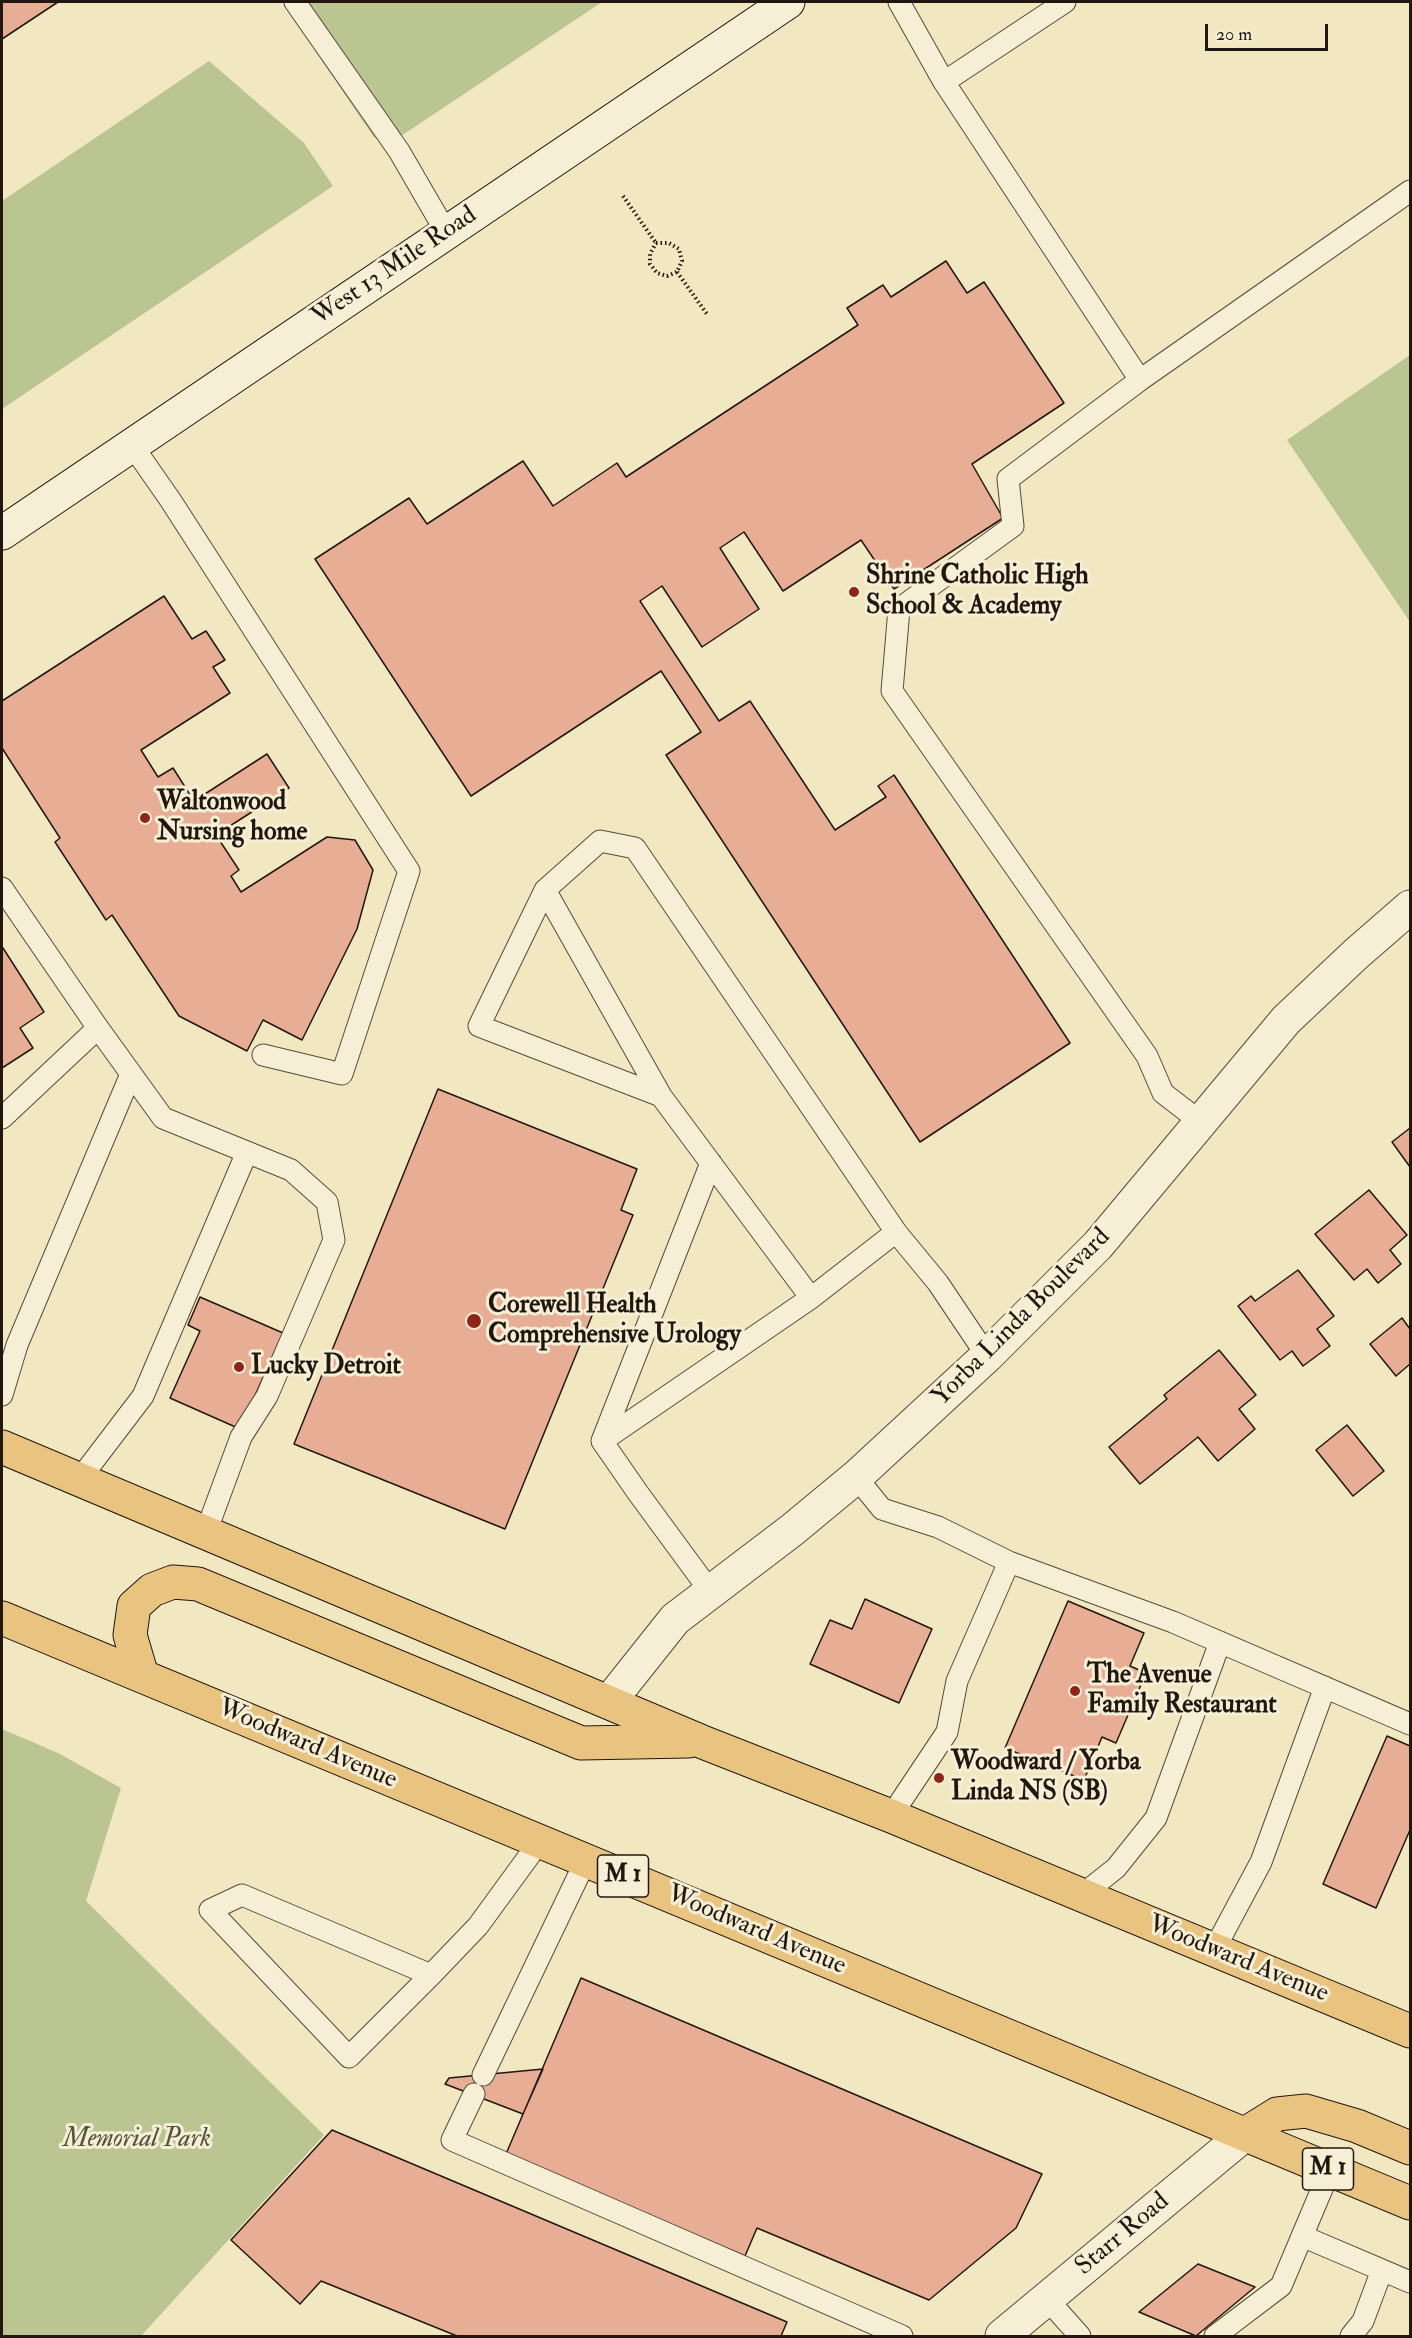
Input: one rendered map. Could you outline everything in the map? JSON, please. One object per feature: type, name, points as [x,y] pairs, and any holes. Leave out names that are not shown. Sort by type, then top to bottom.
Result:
[{"type":"main road","name":"Woodward Avenue","points":[[2,1447],[700,1740],[1409,2027]]},
{"type":"main road","points":[[142,1676],[130,1635],[134,1606],[152,1590],[173,1582],[198,1584],[581,1743],[700,1740]]},
{"type":"main road","name":"Woodward Avenue","points":[[2,1618],[1410,2203]]},
{"type":"main road","points":[[1245,2134],[1277,2114],[1306,2111],[1357,2126],[1410,2148]]},
{"type":"street","name":"West 13 Mile Road","points":[[2,533],[788,2]]},
{"type":"street","name":"Yorba Linda Boulevard","points":[[609,1702],[675,1619],[792,1530],[856,1477],[987,1356],[1098,1245],[1286,1020],[1410,907]]},
{"type":"street","name":"Starr Road","points":[[1002,2337],[1245,2134]]},
{"type":"lane","points":[[295,2],[399,151],[446,232]]},
{"type":"lane","points":[[899,2],[944,82],[1140,380]]},
{"type":"lane","points":[[944,82],[1065,2]]},
{"type":"lane","points":[[1202,1123],[1163,1093],[1147,1056],[892,691],[899,609],[1013,526],[1008,479],[1140,380],[1410,191]]},
{"type":"lane","points":[[132,445],[178,511],[409,870],[342,1074],[263,1056]]},
{"type":"lane","points":[[661,1096],[479,1026],[545,890],[600,841],[635,848],[896,1232],[938,1283],[987,1356]]},
{"type":"lane","points":[[2,888],[163,1118],[291,1170],[327,1202],[334,1240],[267,1396],[241,1437],[206,1532]]},
{"type":"lane","points":[[545,890],[661,1096],[811,1298]]},
{"type":"lane","points":[[2,1118],[98,1028]]},
{"type":"lane","points":[[2,1395],[17,1345],[131,1074]]},
{"type":"lane","points":[[79,1480],[143,1396],[247,1152]]},
{"type":"lane","points":[[602,1441],[711,1163]]},
{"type":"lane","points":[[602,1441],[811,1298],[896,1232]]},
{"type":"lane","points":[[602,1441],[710,1591]]},
{"type":"lane","points":[[856,1477],[882,1509],[938,1527],[1009,1562],[1173,1622],[1410,1724]]},
{"type":"lane","points":[[891,1816],[947,1732],[957,1681],[1009,1562]]},
{"type":"lane","points":[[1082,1895],[1116,1868],[1155,1818],[1220,1642]]},
{"type":"lane","points":[[1214,1950],[1261,1862],[1325,1687]]},
{"type":"lane","points":[[430,1975],[242,1895],[210,1910],[349,2057],[430,1975],[478,1926],[540,1841]]},
{"type":"lane","points":[[483,2075],[586,1860]]},
{"type":"lane","points":[[474,2094],[452,2140],[902,2337]]},
{"type":"lane","points":[[1215,2337],[1281,2286],[1330,2170]]},
{"type":"lane","points":[[1302,2236],[1410,2282]]},
{"type":"lane","points":[[1351,2337],[1363,2322],[1382,2270]]},
{"type":"lane","points":[[1047,2299],[1080,2337]]},
{"type":"path","points":[[623,196],[656,243]]},
{"type":"path","points":[[656,243],[669,243],[679,249],[682,261],[677,272],[667,276],[657,273],[650,264],[650,254],[656,243]]},
{"type":"path","points":[[677,272],[707,314]]},
{"type":"green space","points":[[282,2],[602,2],[395,140],[383,144],[373,136]]},
{"type":"green space","points":[[209,61],[304,143],[333,186],[2,409],[2,201]]},
{"type":"green space","points":[[1410,355],[1410,622],[1287,440]]},
{"type":"green space","name":"Memorial Park","points":[[2,1729],[58,1753],[121,1788],[86,1901],[324,2135],[141,2336],[2,2336]]},
{"type":"building","points":[[2,2],[58,2],[2,39]]},
{"type":"building","points":[[946,261],[967,293],[984,282],[1064,403],[972,464],[1003,518],[894,589],[861,540],[783,591],[744,532],[720,548],[759,609],[702,647],[662,586],[640,601],[719,721],[750,701],[835,830],[886,797],[878,786],[894,775],[1070,1043],[920,1142],[666,755],[701,732],[661,671],[471,796],[315,559],[409,498],[427,524],[523,461],[553,506],[617,463],[626,477],[858,325],[847,308],[883,285],[891,297]]},
{"type":"building","name":"Waltonwood Nursing home","points":[[164,596],[192,639],[206,631],[225,660],[213,667],[230,693],[141,750],[158,777],[173,768],[194,801],[267,754],[289,788],[216,835],[239,870],[231,876],[241,892],[327,837],[355,840],[373,870],[357,929],[302,1040],[263,1020],[247,1051],[179,1016],[112,915],[106,920],[55,842],[60,838],[2,748],[2,701]]},
{"type":"building","points":[[2,949],[44,1012],[20,1028],[33,1048],[2,1068]]},
{"type":"building","points":[[438,1089],[637,1169],[621,1210],[633,1215],[505,1529],[294,1444]]},
{"type":"building","points":[[1410,1128],[1410,1167],[1392,1142]]},
{"type":"building","points":[[1369,1190],[1407,1235],[1390,1250],[1401,1264],[1378,1283],[1367,1269],[1354,1280],[1315,1234]]},
{"type":"building","points":[[1298,1270],[1334,1316],[1317,1329],[1330,1346],[1303,1366],[1292,1351],[1280,1360],[1238,1306],[1251,1296],[1255,1301]]},
{"type":"building","points":[[200,1297],[283,1333],[240,1429],[170,1398],[200,1331],[188,1325]]},
{"type":"building","points":[[1402,1318],[1410,1329],[1410,1364],[1396,1376],[1370,1344]]},
{"type":"building","points":[[1219,1350],[1256,1395],[1239,1409],[1255,1429],[1218,1461],[1198,1437],[1140,1484],[1109,1447],[1167,1399],[1164,1395]]},
{"type":"building","points":[[1347,1425],[1384,1471],[1353,1496],[1316,1450]]},
{"type":"building","points":[[865,1599],[932,1629],[899,1703],[810,1664],[830,1620],[852,1629]]},
{"type":"building","points":[[1068,1601],[1144,1633],[1130,1666],[1146,1673],[1116,1743],[1102,1737],[1084,1780],[1005,1748]]},
{"type":"building","points":[[1387,1736],[1410,1746],[1410,1830],[1376,1908],[1323,1884]]},
{"type":"building","points":[[581,1978],[1042,2174],[1016,2228],[929,2300],[757,2228],[745,2256],[506,2154]]},
{"type":"building","points":[[543,2069],[523,2114],[445,2084],[449,2078]]},
{"type":"building","points":[[332,2130],[787,2322],[781,2336],[457,2336],[321,2281],[300,2304],[231,2240]]},
{"type":"building","points":[[1198,2264],[1255,2287],[1196,2336],[1139,2312]]},
{"type":"place","name":"Shrine Catholic High School & Academy","points":[[854,592]]},
{"type":"place","name":"Waltonwood Nursing home","points":[[145,818]]},
{"type":"place","name":"Corewell Health Comprehensive Urology","points":[[474,1321]]},
{"type":"place","name":"Lucky Detroit","points":[[239,1367]]},
{"type":"place","name":"The Avenue Family Restaurant","points":[[1075,1691]]},
{"type":"place","name":"Woodward / Yorba Linda NS (SB)","points":[[939,1778]]}]
